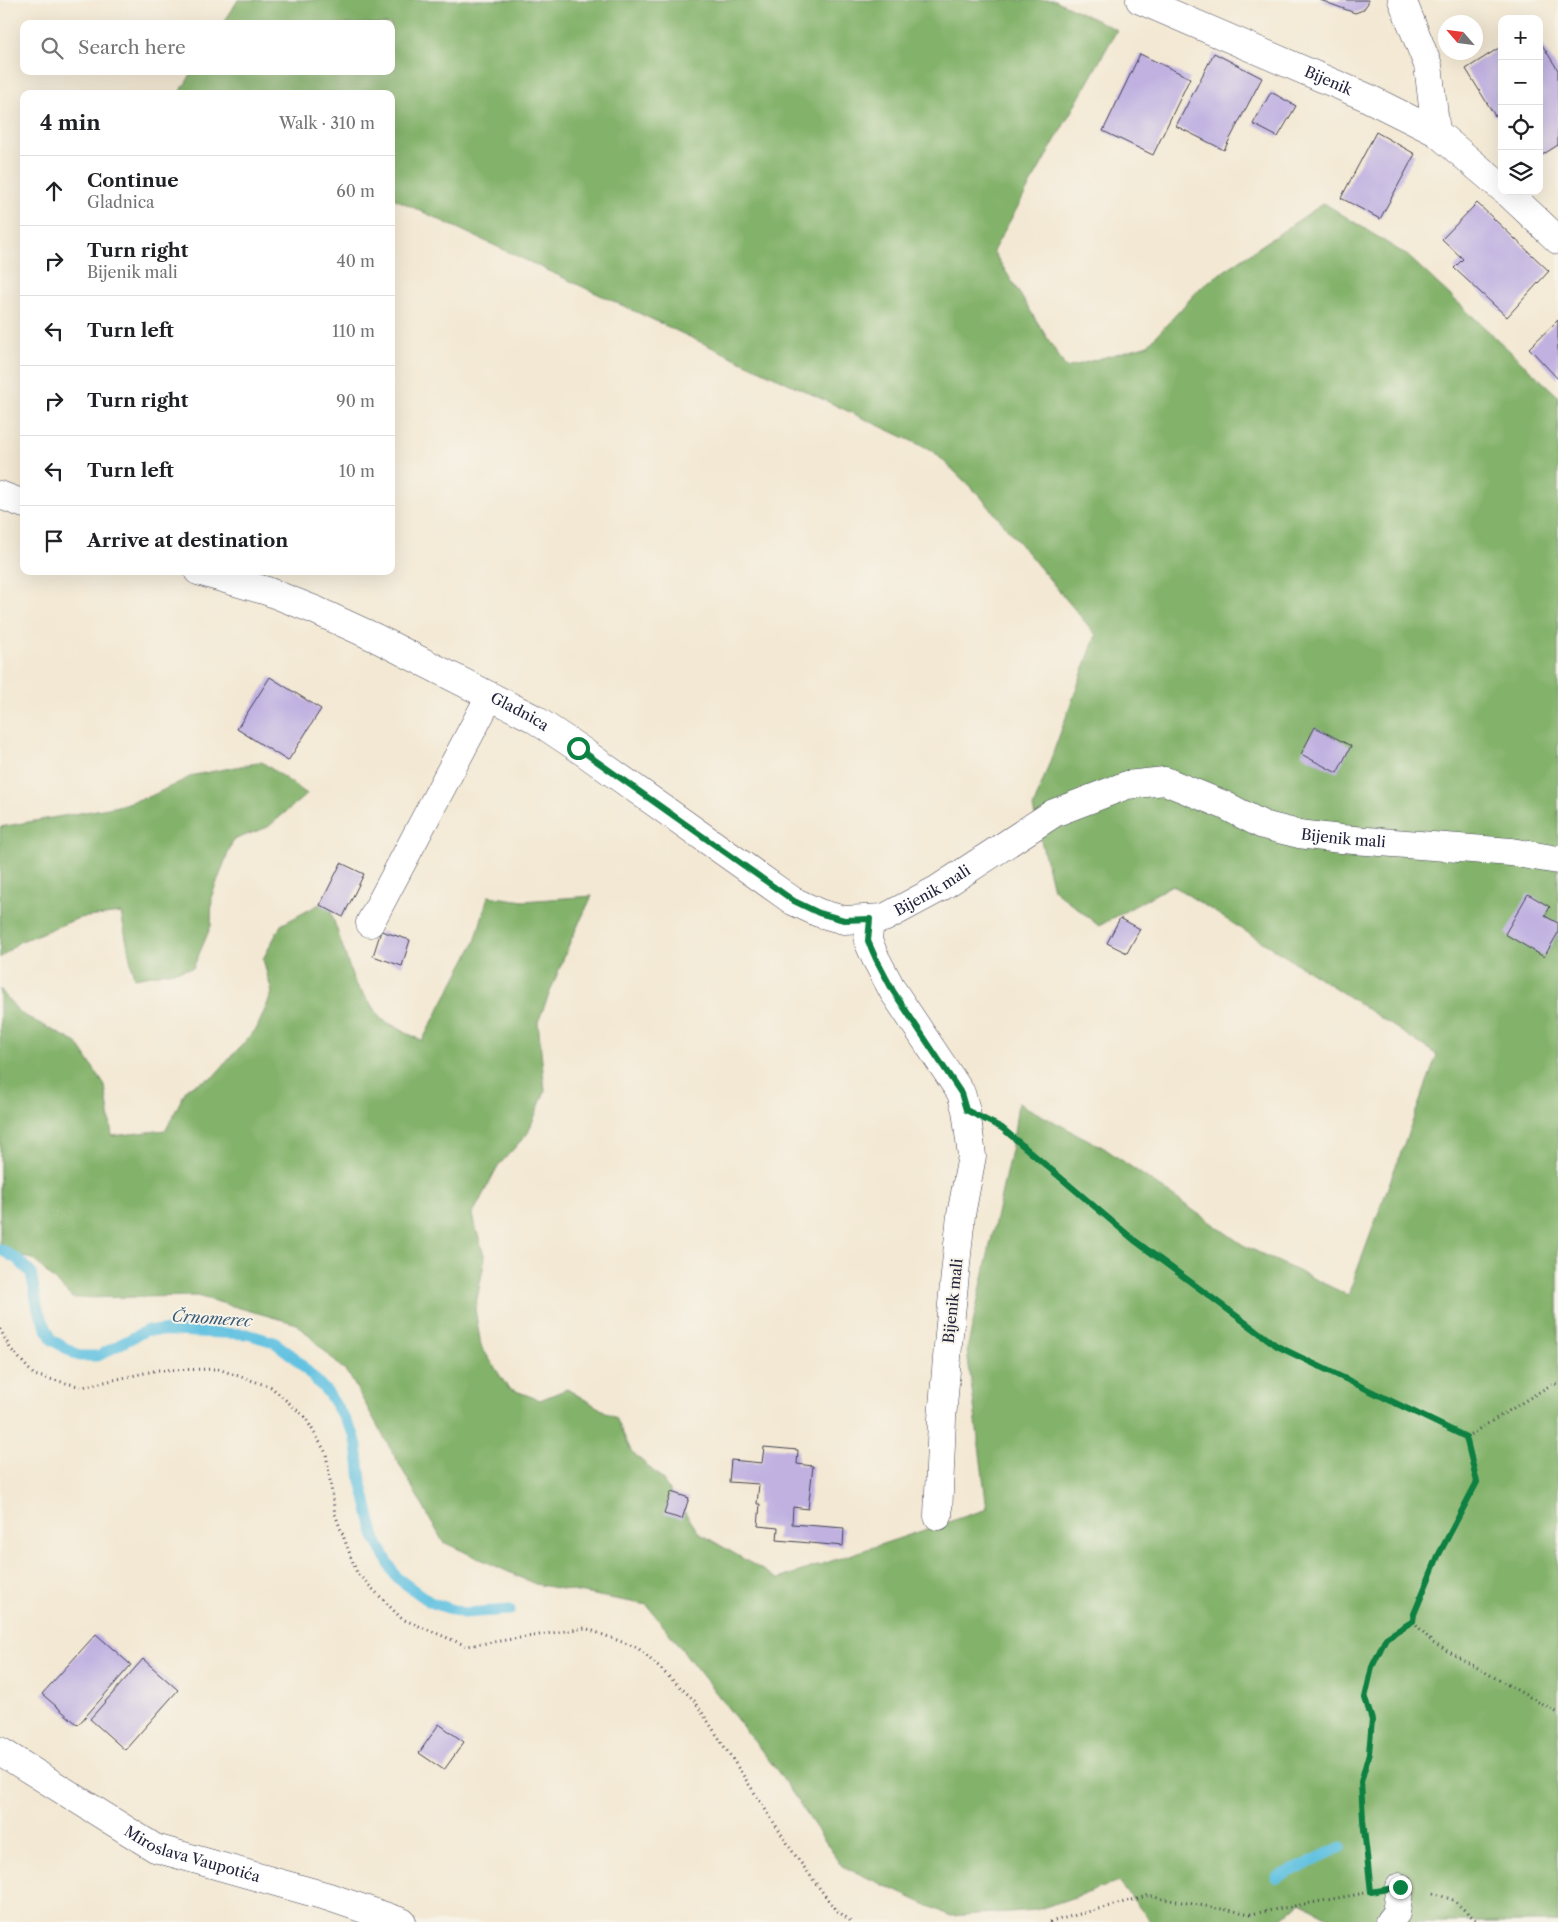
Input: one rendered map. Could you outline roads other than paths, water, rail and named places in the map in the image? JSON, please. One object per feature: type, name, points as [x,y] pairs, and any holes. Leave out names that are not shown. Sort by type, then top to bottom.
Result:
[{"type":"street","name":"Bijenik","points":[[1140,0],[1366,97],[1436,132],[1498,185]]},
{"type":"street","points":[[1402,0],[1428,65],[1436,132]]},
{"type":"street","points":[[1510,195],[1558,240]]},
{"type":"street","points":[[0,495],[20,502]]},
{"type":"street","name":"Gladnica","points":[[212,575],[267,591],[315,610],[376,638],[533,718],[794,901],[819,913],[844,920],[870,919]]},
{"type":"street","points":[[370,923],[490,696]]},
{"type":"street","name":"Bijenik mali","points":[[938,1516],[942,1419],[949,1334],[961,1215],[972,1156],[966,1110],[961,1093],[893,991],[876,959],[868,941],[870,919],[884,918],[938,889],[1054,813],[1127,785],[1165,781],[1224,805],[1264,826],[1299,834],[1341,840],[1511,852],[1558,860]]},
{"type":"street","name":"Miroslava Vaupotića","points":[[0,1751],[155,1848],[329,1897],[402,1922]]},
{"type":"street","points":[[1389,1922],[1396,1913],[1400,1887]]},
{"type":"waterway","name":"Črnomerec","points":[[0,1249],[17,1259],[31,1273],[38,1310],[52,1340],[79,1356],[98,1356],[147,1330],[247,1334],[274,1342],[294,1357],[328,1393],[353,1432],[357,1445],[361,1481],[375,1538],[396,1577],[430,1602],[463,1613],[510,1610]]},
{"type":"waterway","name":"Črnomerec","points":[[1276,1878],[1341,1847]]}]
